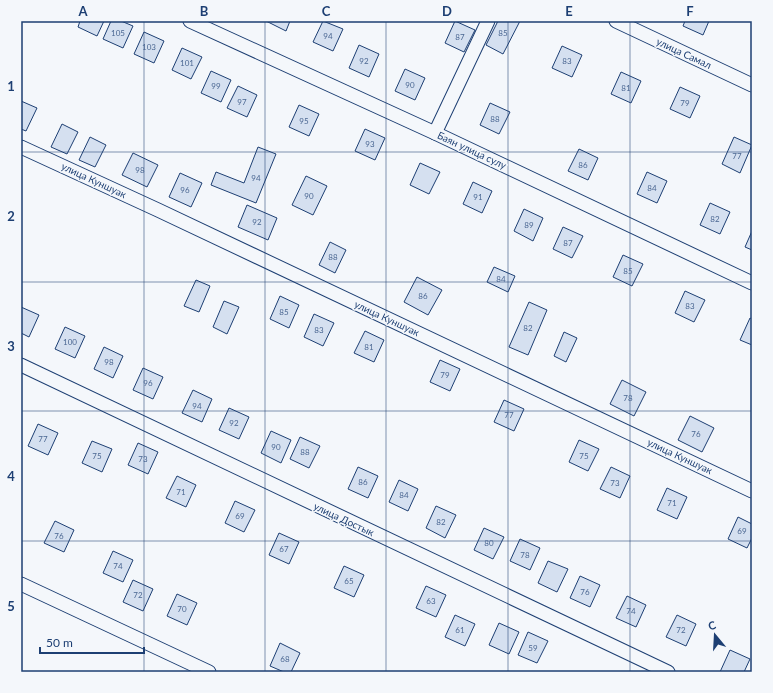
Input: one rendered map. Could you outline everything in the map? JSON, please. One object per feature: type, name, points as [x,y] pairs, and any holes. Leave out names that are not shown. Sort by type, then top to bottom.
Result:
[{"type":"street","name":"Баян улица сулу","points":[[190,21],[435,132],[752,283]]},
{"type":"street","points":[[435,132],[488,21]]},
{"type":"street","name":"улица Самал","points":[[616,21],[752,85]]},
{"type":"street","name":"улица Куншуак","points":[[21,147],[158,210],[752,491]]},
{"type":"street","name":"улица Достык","points":[[21,365],[668,672]]},
{"type":"street","points":[[21,584],[209,672]]},
{"type":"building","points":[[80,21],[104,21],[97,36],[78,27]]},
{"type":"building","points":[[111,21],[121,21],[133,26],[123,48],[103,39]]},
{"type":"building","points":[[266,21],[290,21],[286,31]]},
{"type":"building","points":[[323,21],[343,29],[333,51],[313,42]]},
{"type":"building","points":[[455,21],[475,30],[464,52],[445,43]]},
{"type":"building","points":[[498,21],[520,21],[503,54],[486,45]]},
{"type":"building","points":[[685,21],[709,21],[703,35],[683,26]]},
{"type":"building","points":[[144,32],[164,41],[154,63],[134,54]]},
{"type":"building","points":[[359,45],[379,54],[369,77],[349,68]]},
{"type":"building","points":[[562,46],[582,55],[572,77],[552,68]]},
{"type":"building","points":[[182,48],[202,57],[191,79],[172,70]]},
{"type":"building","points":[[405,69],[425,78],[415,100],[395,91]]},
{"type":"building","points":[[211,71],[231,80],[221,102],[201,93]]},
{"type":"building","points":[[621,72],[641,81],[631,103],[611,94]]},
{"type":"building","points":[[238,86],[257,95],[247,117],[227,108]]},
{"type":"building","points":[[680,87],[700,96],[690,118],[670,109]]},
{"type":"building","points":[[21,101],[37,108],[26,131],[21,129]]},
{"type":"building","points":[[490,103],[510,112],[499,134],[480,125]]},
{"type":"building","points":[[299,105],[319,114],[309,136],[289,127]]},
{"type":"building","points":[[62,124],[78,132],[67,154],[51,147]]},
{"type":"building","points":[[365,129],[385,138],[375,160],[355,151]]},
{"type":"building","points":[[90,137],[106,145],[95,167],[79,160]]},
{"type":"building","points":[[734,137],[752,145],[740,173],[722,164]]},
{"type":"building","points":[[258,147],[276,154],[256,203],[211,185],[216,172],[244,183]]},
{"type":"building","points":[[579,149],[598,158],[588,180],[568,171]]},
{"type":"building","points":[[133,153],[158,165],[147,187],[122,175]]},
{"type":"building","points":[[420,163],[440,172],[429,194],[410,185]]},
{"type":"building","points":[[647,172],[667,181],[657,203],[637,194]]},
{"type":"building","points":[[180,173],[202,183],[191,207],[169,197]]},
{"type":"building","points":[[306,176],[327,186],[313,215],[292,205]]},
{"type":"building","points":[[473,182],[492,191],[482,213],[463,204]]},
{"type":"building","points":[[710,203],[730,212],[720,234],[700,225]]},
{"type":"building","points":[[247,205],[277,218],[268,240],[238,227]]},
{"type":"building","points":[[524,209],[543,218],[533,241],[514,231]]},
{"type":"building","points":[[563,227],[583,236],[572,258],[553,249]]},
{"type":"building","points":[[752,231],[752,250],[745,247]]},
{"type":"building","points":[[330,242],[346,250],[335,273],[319,265]]},
{"type":"building","points":[[623,255],[643,264],[632,286],[613,277]]},
{"type":"building","points":[[494,267],[515,276],[508,292],[487,282]]},
{"type":"building","points":[[417,277],[442,290],[428,315],[404,302]]},
{"type":"building","points":[[196,280],[210,286],[199,312],[184,306]]},
{"type":"building","points":[[685,291],[705,300],[694,322],[675,313]]},
{"type":"building","points":[[280,296],[299,305],[289,328],[270,319]]},
{"type":"building","points":[[224,301],[239,307],[227,334],[213,327]]},
{"type":"building","points":[[529,302],[547,310],[528,355],[509,347]]},
{"type":"building","points":[[21,307],[39,315],[29,337],[21,333]]},
{"type":"building","points":[[314,314],[334,323],[323,346],[304,337]]},
{"type":"building","points":[[750,318],[752,319],[752,345],[740,340]]},
{"type":"building","points":[[65,327],[85,336],[75,358],[55,349]]},
{"type":"building","points":[[365,331],[384,340],[374,362],[354,353]]},
{"type":"building","points":[[564,332],[577,338],[566,362],[554,356]]},
{"type":"building","points":[[104,347],[123,356],[113,378],[94,369]]},
{"type":"building","points":[[440,360],[460,369],[450,391],[430,382]]},
{"type":"building","points":[[143,368],[163,377],[153,399],[133,390]]},
{"type":"building","points":[[622,380],[646,392],[634,416],[610,404]]},
{"type":"building","points":[[193,390],[212,399],[202,422],[182,413]]},
{"type":"building","points":[[504,400],[524,409],[514,431],[494,422]]},
{"type":"building","points":[[229,408],[249,417],[239,439],[219,430]]},
{"type":"building","points":[[690,416],[714,428],[702,452],[678,440]]},
{"type":"building","points":[[38,424],[58,433],[48,455],[28,446]]},
{"type":"building","points":[[271,431],[291,440],[281,463],[261,453]]},
{"type":"building","points":[[300,437],[320,446],[309,468],[290,459]]},
{"type":"building","points":[[579,440],[599,449],[588,471],[569,462]]},
{"type":"building","points":[[92,441],[112,449],[102,472],[82,463]]},
{"type":"building","points":[[138,443],[158,452],[148,474],[128,465]]},
{"type":"building","points":[[358,467],[378,476],[368,498],[348,489]]},
{"type":"building","points":[[611,467],[630,476],[620,498],[600,489]]},
{"type":"building","points":[[177,476],[196,485],[186,507],[166,498]]},
{"type":"building","points":[[399,480],[418,489],[408,511],[389,502]]},
{"type":"building","points":[[667,488],[687,497],[677,519],[657,510]]},
{"type":"building","points":[[235,501],[255,510],[244,532],[225,523]]},
{"type":"building","points":[[436,506],[456,515],[445,538],[426,528]]},
{"type":"building","points":[[738,517],[752,524],[752,538],[747,548],[728,539]]},
{"type":"building","points":[[55,521],[74,530],[64,552],[44,543]]},
{"type":"building","points":[[484,528],[504,537],[493,559],[474,550]]},
{"type":"building","points":[[279,533],[299,542],[289,564],[269,555]]},
{"type":"building","points":[[520,539],[540,548],[530,570],[510,561]]},
{"type":"building","points":[[113,551],[133,560],[123,582],[103,573]]},
{"type":"building","points":[[548,561],[568,569],[557,592],[538,583]]},
{"type":"building","points":[[344,566],[364,575],[354,597],[334,588]]},
{"type":"building","points":[[580,576],[600,585],[590,607],[570,598]]},
{"type":"building","points":[[133,580],[153,589],[143,611],[123,602]]},
{"type":"building","points":[[426,586],[446,595],[436,617],[416,608]]},
{"type":"building","points":[[177,594],[197,603],[187,625],[167,616]]},
{"type":"building","points":[[627,596],[646,605],[636,627],[616,618]]},
{"type":"building","points":[[455,615],[475,624],[465,646],[445,637]]},
{"type":"building","points":[[677,615],[696,624],[686,646],[666,637]]},
{"type":"building","points":[[499,623],[519,632],[509,654],[489,645]]},
{"type":"building","points":[[528,632],[548,641],[537,663],[518,655]]},
{"type":"building","points":[[280,643],[300,653],[291,672],[284,672],[270,666]]},
{"type":"building","points":[[730,650],[750,659],[744,672],[720,672]]}]
